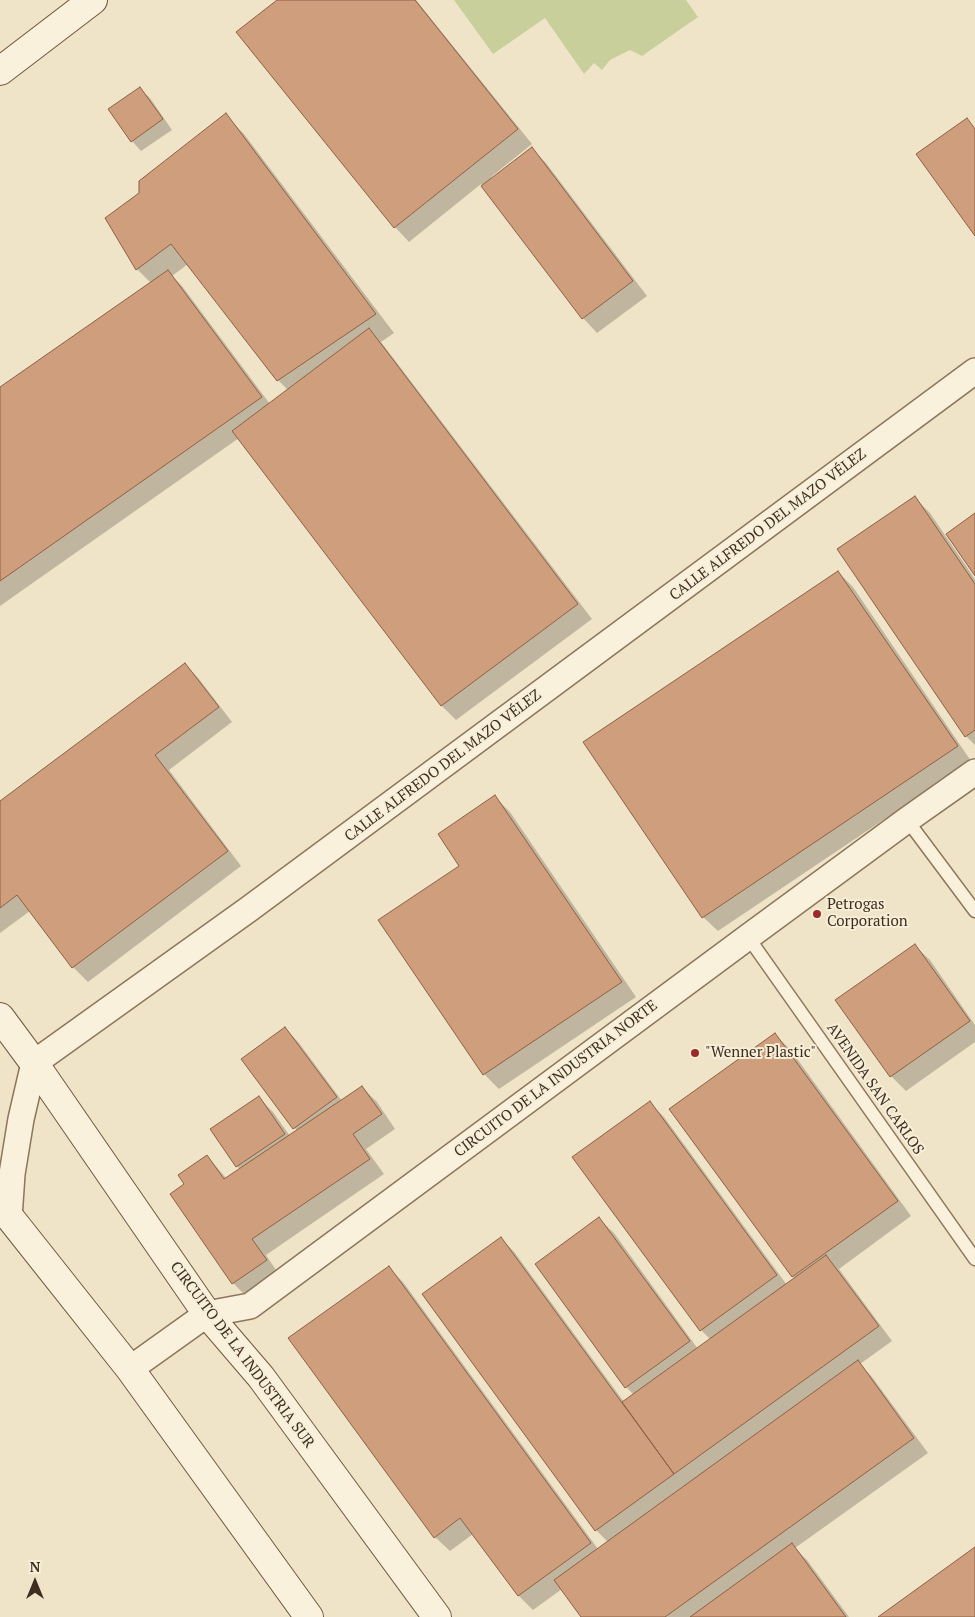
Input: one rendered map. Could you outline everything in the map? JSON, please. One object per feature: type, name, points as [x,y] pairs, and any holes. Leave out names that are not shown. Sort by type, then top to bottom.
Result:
[{"type":"main road","points":[[0,71],[93,0]]},
{"type":"main road","name":"CIRCUITO DE LA INDUSTRIA SUR","points":[[0,1017],[34,1063],[207,1314],[261,1377],[437,1617]]},
{"type":"main road","points":[[4,1212],[130,1369],[309,1617]]},
{"type":"street","name":"CALLE ALFREDO DEL MAZO VÉLEZ","points":[[34,1063],[248,910],[975,371]]},
{"type":"street","name":"CIRCUITO DE LA INDUSTRIA NORTE","points":[[130,1369],[207,1314],[250,1306],[748,937],[975,772]]},
{"type":"street","points":[[4,1212],[21,1119],[34,1063]]},
{"type":"lane","points":[[907,820],[975,911]]},
{"type":"lane","name":"AVENIDA SAN CARLOS","points":[[748,937],[975,1259]]},
{"type":"green space","points":[[454,0],[686,0],[698,17],[642,56],[630,50],[610,60],[602,70],[594,63],[584,74],[545,18],[493,54]]},
{"type":"building","points":[[277,0],[415,0],[518,129],[394,228],[236,32]]},
{"type":"building","points":[[140,87],[163,119],[131,142],[108,109]]},
{"type":"building","points":[[226,113],[376,314],[277,381],[171,244],[136,270],[105,218],[139,193],[139,181]]},
{"type":"building","points":[[967,118],[975,129],[975,236],[916,154]]},
{"type":"building","points":[[532,147],[633,281],[582,319],[481,186]]},
{"type":"building","points":[[168,270],[262,397],[0,581],[0,387]]},
{"type":"building","points":[[369,328],[578,604],[441,706],[232,431]]},
{"type":"building","points":[[915,496],[975,584],[975,730],[965,737],[837,549]]},
{"type":"building","points":[[975,513],[975,576],[946,534]]},
{"type":"building","points":[[838,571],[958,746],[702,918],[583,742]]},
{"type":"building","points":[[185,663],[219,707],[155,755],[228,851],[72,968],[17,895],[0,908],[0,801]]},
{"type":"building","points":[[495,795],[622,982],[483,1075],[378,920],[459,866],[438,834]]},
{"type":"building","points":[[915,944],[970,1021],[890,1077],[835,1000]]},
{"type":"building","points":[[285,1027],[337,1097],[293,1129],[241,1059]]},
{"type":"building","points":[[775,1033],[898,1201],[792,1277],[669,1109]]},
{"type":"building","points":[[362,1086],[382,1114],[353,1134],[370,1159],[252,1239],[267,1260],[232,1284],[170,1194],[184,1184],[178,1175],[207,1155],[224,1179]]},
{"type":"building","points":[[259,1096],[285,1134],[236,1167],[210,1129]]},
{"type":"building","points":[[650,1101],[777,1275],[700,1331],[572,1157]]},
{"type":"building","points":[[599,1217],[690,1341],[625,1388],[535,1264]]},
{"type":"building","points":[[501,1237],[674,1474],[595,1531],[422,1294]]},
{"type":"building","points":[[826,1255],[879,1326],[674,1474],[622,1402]]},
{"type":"building","points":[[389,1266],[591,1543],[518,1596],[460,1518],[434,1538],[288,1338]]},
{"type":"building","points":[[858,1360],[914,1438],[665,1617],[581,1617],[554,1580]]},
{"type":"building","points":[[792,1543],[846,1617],[690,1617]]},
{"type":"building","points":[[975,1547],[975,1617],[878,1617]]},
{"type":"place","name":"Petrogas Corporation","points":[[817,914]]},
{"type":"place","name":"\"Wenner Plastic\"","points":[[695,1053]]}]
